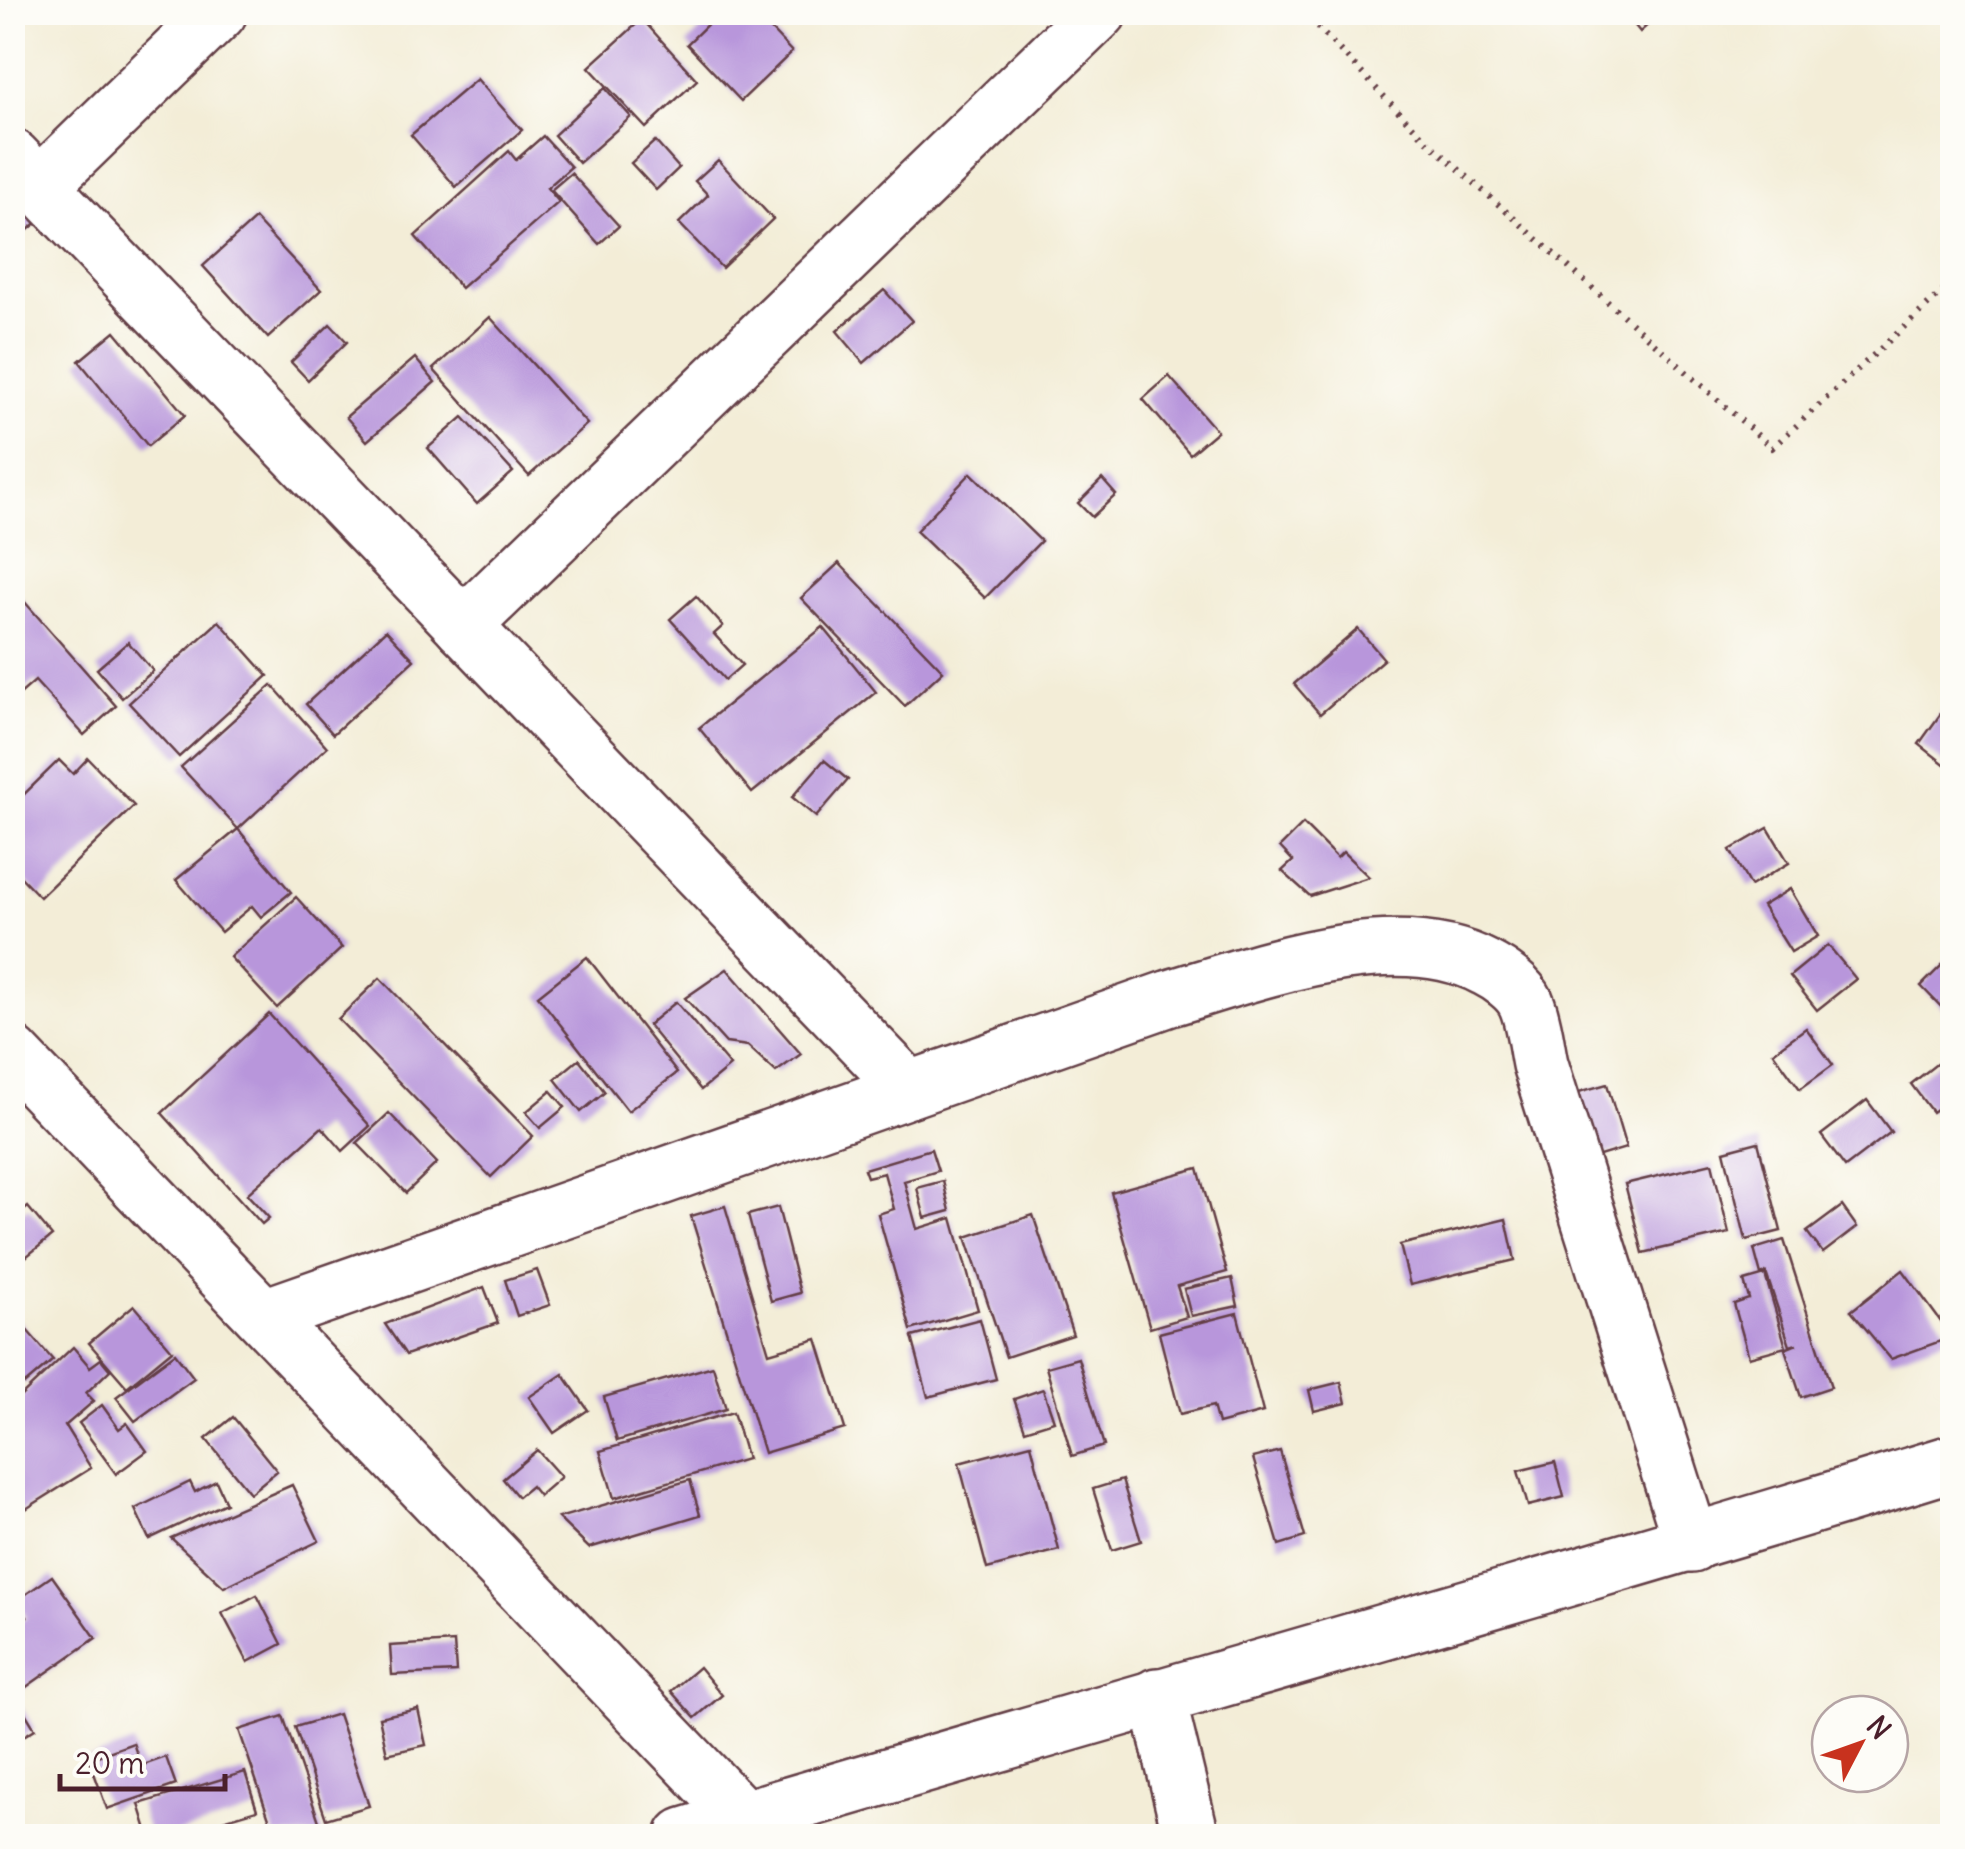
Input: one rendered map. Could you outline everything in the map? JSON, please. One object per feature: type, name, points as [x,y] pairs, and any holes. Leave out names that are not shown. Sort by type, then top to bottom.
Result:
[{"type":"street","points":[[219,12],[26,172],[908,1088]]},
{"type":"street","points":[[462,626],[1099,12]]},
{"type":"street","points":[[264,1316],[1170,998],[1302,958],[1404,947],[1467,958],[1502,976],[1526,1001],[1540,1064],[1692,1544]]},
{"type":"street","points":[[12,1054],[744,1819]]},
{"type":"street","points":[[684,1836],[1156,1696],[1692,1544],[1952,1463]]},
{"type":"street","points":[[1156,1696],[1190,1836]]},
{"type":"path","points":[[1303,12],[1426,140],[1772,448],[1952,283]]},
{"type":"building","points":[[720,12],[754,12],[792,52],[741,101],[687,44]]},
{"type":"building","points":[[1624,12],[1662,12],[1640,32]]},
{"type":"building","points":[[642,19],[697,80],[646,128],[589,67]]},
{"type":"building","points":[[477,79],[522,130],[456,187],[411,135]]},
{"type":"building","points":[[605,88],[631,117],[579,163],[554,135]]},
{"type":"building","points":[[543,136],[571,167],[547,188],[559,202],[461,288],[415,236],[509,151],[516,160]]},
{"type":"building","points":[[655,141],[679,168],[656,190],[631,163]]},
{"type":"building","points":[[718,160],[773,219],[722,268],[679,223],[708,195],[695,181]]},
{"type":"building","points":[[571,173],[619,226],[599,244],[551,190]]},
{"type":"building","points":[[12,179],[45,216],[12,243]]},
{"type":"building","points":[[255,219],[321,290],[268,338],[203,266]]},
{"type":"building","points":[[884,290],[912,321],[864,363],[837,331]]},
{"type":"building","points":[[490,317],[587,424],[529,476],[433,369]]},
{"type":"building","points":[[330,324],[347,342],[308,380],[291,362]]},
{"type":"building","points":[[115,331],[185,415],[148,446],[79,361]]},
{"type":"building","points":[[415,358],[435,382],[367,441],[346,417]]},
{"type":"building","points":[[1169,376],[1217,431],[1190,454],[1143,399]]},
{"type":"building","points":[[463,417],[513,472],[477,504],[428,448]]},
{"type":"building","points":[[971,473],[1041,541],[985,598],[916,531]]},
{"type":"building","points":[[1102,479],[1116,495],[1092,517],[1078,503]]},
{"type":"building","points":[[839,563],[943,671],[905,706],[801,598]]},
{"type":"building","points":[[16,592],[116,706],[84,735],[35,681],[19,695],[12,688],[12,595]]},
{"type":"building","points":[[696,596],[723,626],[714,634],[742,665],[725,680],[670,619]]},
{"type":"building","points":[[219,621],[268,676],[179,757],[129,703]]},
{"type":"building","points":[[823,627],[876,692],[752,793],[699,728]]},
{"type":"building","points":[[1358,629],[1384,659],[1320,714],[1294,684]]},
{"type":"building","points":[[386,630],[414,660],[333,734],[306,704]]},
{"type":"building","points":[[128,642],[153,671],[122,698],[97,669]]},
{"type":"building","points":[[272,685],[327,747],[238,829],[181,767]]},
{"type":"building","points":[[1952,698],[1952,770],[1919,744]]},
{"type":"building","points":[[88,758],[134,806],[40,897],[17,873],[12,878],[12,806],[59,760],[73,774]]},
{"type":"building","points":[[824,760],[848,780],[816,817],[792,797]]},
{"type":"building","points":[[1303,824],[1337,858],[1343,852],[1369,877],[1310,896],[1282,871],[1293,861],[1280,847]]},
{"type":"building","points":[[1768,828],[1789,863],[1750,886],[1730,850]]},
{"type":"building","points":[[238,829],[291,892],[261,917],[252,906],[221,932],[176,880]]},
{"type":"building","points":[[1790,889],[1818,936],[1791,952],[1762,906]]},
{"type":"building","points":[[296,897],[342,948],[277,1008],[230,957]]},
{"type":"building","points":[[1828,945],[1856,979],[1817,1010],[1790,976]]},
{"type":"building","points":[[587,957],[677,1073],[628,1111],[538,996]]},
{"type":"building","points":[[1946,961],[1952,967],[1952,1018],[1921,986]]},
{"type":"building","points":[[727,969],[801,1054],[776,1072],[748,1046],[726,1043],[685,998]]},
{"type":"building","points":[[380,978],[533,1136],[491,1177],[338,1019]]},
{"type":"building","points":[[676,1002],[730,1066],[701,1090],[648,1025]]},
{"type":"building","points":[[269,1014],[370,1126],[343,1151],[322,1127],[247,1194],[269,1218],[262,1224],[162,1113]]},
{"type":"building","points":[[1806,1028],[1833,1065],[1800,1089],[1773,1052]]},
{"type":"building","points":[[1944,1058],[1952,1070],[1952,1097],[1932,1112],[1911,1084]]},
{"type":"building","points":[[579,1059],[605,1092],[581,1112],[555,1079]]},
{"type":"building","points":[[1607,1084],[1626,1148],[1593,1158],[1575,1093]]},
{"type":"building","points":[[551,1091],[565,1107],[540,1128],[526,1112]]},
{"type":"building","points":[[1867,1100],[1891,1132],[1845,1167],[1821,1135]]},
{"type":"building","points":[[389,1113],[437,1163],[406,1193],[357,1143]]},
{"type":"building","points":[[1758,1142],[1781,1231],[1746,1240],[1724,1151]]},
{"type":"building","points":[[931,1149],[938,1171],[904,1181],[917,1229],[952,1218],[978,1310],[911,1330],[878,1214],[894,1209],[884,1173],[867,1177],[864,1169]]},
{"type":"building","points":[[1712,1163],[1729,1233],[1643,1253],[1625,1184]]},
{"type":"building","points":[[1198,1168],[1227,1272],[1177,1286],[1187,1317],[1150,1328],[1111,1192]]},
{"type":"building","points":[[943,1181],[950,1211],[925,1218],[917,1188]]},
{"type":"building","points":[[725,1206],[769,1353],[817,1339],[845,1429],[764,1453],[691,1216]]},
{"type":"building","points":[[1842,1206],[1857,1227],[1823,1253],[1807,1232]]},
{"type":"building","points":[[28,1207],[52,1236],[12,1268],[12,1220]]},
{"type":"building","points":[[778,1207],[800,1293],[771,1301],[748,1215]]},
{"type":"building","points":[[1033,1215],[1073,1335],[1006,1357],[966,1237]]},
{"type":"building","points":[[1506,1219],[1515,1260],[1410,1285],[1400,1245]]},
{"type":"building","points":[[1784,1240],[1831,1387],[1801,1397],[1785,1349],[1797,1344],[1790,1346],[1754,1249]]},
{"type":"building","points":[[537,1270],[550,1305],[517,1316],[505,1280]]},
{"type":"building","points":[[1903,1270],[1952,1337],[1891,1359],[1851,1311]]},
{"type":"building","points":[[1765,1275],[1786,1347],[1749,1357],[1734,1304],[1749,1299],[1744,1281]]},
{"type":"building","points":[[1232,1278],[1238,1306],[1191,1316],[1184,1289]]},
{"type":"building","points":[[484,1287],[498,1323],[406,1355],[385,1324]]},
{"type":"building","points":[[134,1305],[172,1350],[127,1387],[89,1343]]},
{"type":"building","points":[[12,1313],[53,1360],[25,1384],[12,1369]]},
{"type":"building","points":[[1237,1313],[1263,1412],[1218,1424],[1213,1406],[1180,1414],[1159,1333]]},
{"type":"building","points":[[980,1319],[996,1379],[928,1397],[912,1337]]},
{"type":"building","points":[[73,1347],[90,1367],[101,1359],[110,1370],[86,1393],[94,1401],[65,1426],[91,1468],[21,1512],[12,1504],[12,1390],[19,1398]]},
{"type":"building","points":[[175,1353],[194,1378],[135,1421],[116,1397]]},
{"type":"building","points":[[1078,1358],[1104,1446],[1072,1456],[1046,1367]]},
{"type":"building","points":[[713,1366],[726,1409],[617,1441],[604,1397]]},
{"type":"building","points":[[563,1374],[588,1410],[554,1433],[529,1397]]},
{"type":"building","points":[[1341,1382],[1346,1403],[1314,1411],[1309,1390]]},
{"type":"building","points":[[1043,1389],[1054,1421],[1025,1430],[1014,1399]]},
{"type":"building","points":[[102,1405],[119,1429],[127,1423],[147,1451],[116,1474],[79,1423]]},
{"type":"building","points":[[733,1412],[747,1459],[614,1498],[600,1451]]},
{"type":"building","points":[[233,1417],[277,1471],[250,1493],[206,1439]]},
{"type":"building","points":[[1031,1444],[1059,1550],[987,1569],[959,1463]]},
{"type":"building","points":[[537,1450],[561,1477],[539,1496],[531,1486],[518,1497],[503,1479]]},
{"type":"building","points":[[1280,1451],[1305,1537],[1279,1545],[1253,1458]]},
{"type":"building","points":[[1555,1462],[1564,1497],[1528,1506],[1518,1471]]},
{"type":"building","points":[[690,1480],[700,1515],[589,1548],[558,1518]]},
{"type":"building","points":[[1122,1480],[1141,1541],[1112,1550],[1093,1489]]},
{"type":"building","points":[[216,1481],[226,1503],[149,1539],[135,1509],[190,1482],[195,1492]]},
{"type":"building","points":[[292,1485],[319,1541],[224,1587],[171,1538]]},
{"type":"building","points":[[52,1576],[96,1638],[12,1697],[12,1627],[27,1617],[16,1601]]},
{"type":"building","points":[[257,1595],[282,1644],[248,1662],[222,1613]]},
{"type":"building","points":[[454,1642],[456,1672],[392,1675],[390,1646]]},
{"type":"building","points":[[699,1667],[722,1695],[695,1718],[671,1691]]},
{"type":"building","points":[[18,1701],[35,1729],[12,1743],[12,1704]]},
{"type":"building","points":[[418,1709],[426,1745],[387,1754],[379,1717]]},
{"type":"building","points":[[338,1714],[369,1806],[326,1819],[295,1727]]},
{"type":"building","points":[[283,1716],[324,1836],[275,1836],[239,1730]]},
{"type":"building","points":[[133,1743],[141,1766],[166,1757],[176,1785],[107,1809],[89,1759]]},
{"type":"building","points":[[245,1772],[257,1810],[169,1836],[149,1836],[139,1804]]}]
